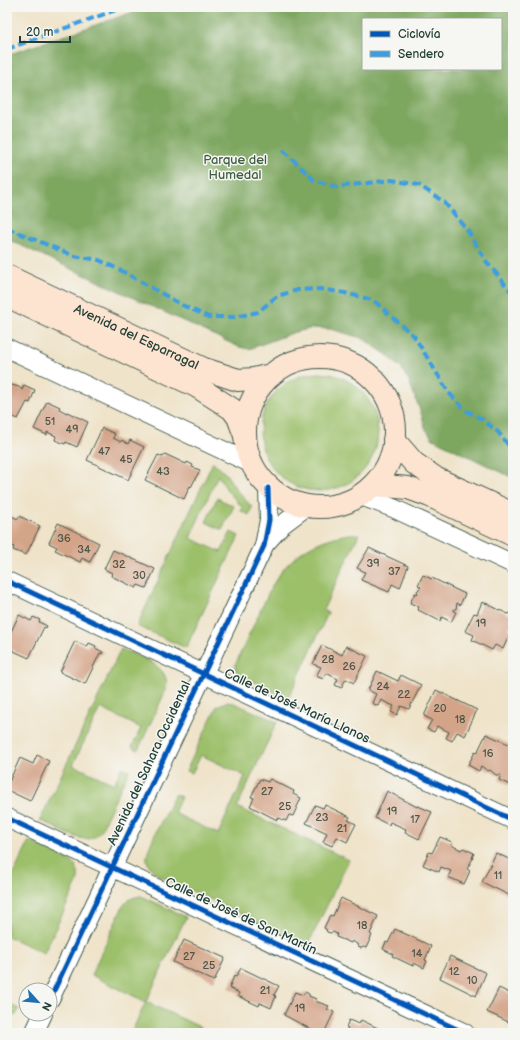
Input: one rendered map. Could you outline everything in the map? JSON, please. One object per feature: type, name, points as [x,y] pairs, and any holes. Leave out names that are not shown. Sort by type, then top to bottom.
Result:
[{"type":"main road","name":"Avenida del Esparragal","points":[[7,276],[204,369],[238,380],[254,379],[271,375]]},
{"type":"main road","name":"Avenida del Esparragal","points":[[7,296],[196,386],[232,409],[238,417],[244,433]]},
{"type":"main road","points":[[326,357],[346,361],[358,367],[378,384],[388,401],[394,420],[394,440],[389,461],[384,471],[367,490],[344,504],[325,508],[306,507],[286,500],[268,488],[250,463],[244,433],[247,411],[256,391],[271,375],[288,364],[307,358],[326,357]]},
{"type":"main road","points":[[394,440],[414,463],[437,479],[513,514]]},
{"type":"main road","points":[[367,490],[408,488],[430,496],[513,535]]},
{"type":"street","points":[[7,348],[250,463]]},
{"type":"street","name":"Avenida del Sahara Occidental","points":[[58,982],[264,546],[269,520],[268,488]]},
{"type":"street","points":[[367,490],[412,516],[513,564]]},
{"type":"street","name":"Avenida del Sahara Occidental","points":[[264,546],[283,524],[306,507]]},
{"type":"street","name":"Calle de José María Llanos","points":[[7,582],[513,820]]},
{"type":"street","name":"Calle de José de San Martín","points":[[7,818],[465,1033]]},
{"type":"street","points":[[34,1033],[39,1022]]},
{"type":"green space","name":"Parque del Humedal","points":[[148,7],[513,7],[513,478],[433,439],[425,428],[409,381],[401,368],[387,355],[362,338],[330,329],[314,328],[295,332],[249,349],[239,347],[7,239],[7,55]]},
{"type":"green space","points":[[319,373],[342,377],[361,390],[374,409],[378,432],[374,455],[361,474],[342,487],[319,491],[296,487],[277,474],[264,455],[260,432],[264,409],[277,390],[296,377]]},
{"type":"green space","points":[[213,462],[226,474],[238,492],[252,507],[249,515],[241,511],[242,507],[227,490],[218,475],[190,538],[221,552],[231,532],[239,536],[186,648],[137,626]]},
{"type":"green space","points":[[217,498],[234,506],[222,530],[206,522]]},
{"type":"green space","points":[[348,534],[359,534],[323,610],[328,613],[288,699],[236,673],[235,665],[270,590],[284,568],[302,552],[312,546],[335,537]]},
{"type":"green space","points":[[121,649],[145,659],[159,668],[167,681],[166,690],[138,750],[132,747],[141,728],[100,708],[73,765],[114,784],[122,767],[129,770],[100,832],[92,838],[83,839],[64,832],[40,820]]},
{"type":"green space","points":[[226,702],[234,703],[277,722],[237,807],[349,860],[308,945],[158,875],[151,868],[147,860],[147,854],[158,828],[175,794],[181,797],[174,813],[218,834],[245,776],[201,755],[192,773],[186,771],[217,706]]},
{"type":"green space","points":[[29,841],[72,862],[76,867],[78,874],[77,883],[44,953],[7,936],[7,888]]},
{"type":"green space","points":[[141,896],[186,917],[146,1002],[91,975],[123,906],[131,899]]},
{"type":"green space","points":[[146,1002],[202,1028],[199,1033],[131,1033]]},
{"type":"green space","points":[[7,1003],[18,1008],[16,1015],[7,1016]]},
{"type":"building","points":[[7,381],[22,390],[24,385],[35,390],[30,403],[27,402],[18,419],[7,414]]},
{"type":"building","points":[[47,401],[60,407],[59,409],[88,422],[77,447],[66,442],[65,444],[55,440],[56,436],[47,432],[47,435],[34,429]]},
{"type":"building","points":[[102,428],[115,434],[113,438],[121,442],[122,440],[128,444],[130,440],[144,447],[128,480],[87,460]]},
{"type":"building","points":[[165,454],[186,464],[187,462],[193,465],[192,467],[200,470],[184,499],[145,480],[158,455],[163,457]]},
{"type":"building","points":[[7,502],[12,504],[7,514]]},
{"type":"building","points":[[7,514],[18,519],[19,516],[40,526],[26,555],[13,550],[14,547],[7,544]]},
{"type":"building","points":[[58,523],[99,543],[90,562],[82,558],[80,562],[55,550],[57,547],[49,543]]},
{"type":"building","points":[[369,548],[408,566],[400,588],[392,584],[389,592],[361,580],[365,572],[357,568]]},
{"type":"building","points":[[113,550],[155,569],[146,588],[138,585],[136,588],[111,576],[112,573],[104,569]]},
{"type":"building","points":[[423,575],[465,594],[460,605],[457,603],[456,609],[454,609],[456,612],[451,622],[442,617],[440,621],[418,610],[419,607],[410,603],[415,593],[418,593],[417,591],[421,587],[418,585]]},
{"type":"building","points":[[482,602],[508,614],[510,613],[513,616],[509,629],[511,631],[503,649],[495,645],[492,650],[472,640],[474,635],[465,631],[474,613],[477,614]]},
{"type":"building","points":[[19,615],[31,621],[33,617],[40,620],[39,622],[47,626],[46,628],[44,627],[29,658],[7,648],[7,640]]},
{"type":"building","points":[[75,641],[87,647],[89,643],[96,646],[95,648],[103,652],[102,654],[100,653],[85,684],[60,672]]},
{"type":"building","points":[[322,645],[342,655],[346,646],[367,656],[354,683],[346,679],[341,688],[335,685],[338,679],[326,673],[323,679],[316,676],[321,667],[313,664]]},
{"type":"building","points":[[377,671],[398,681],[401,675],[421,685],[409,709],[401,706],[397,715],[391,712],[394,706],[381,700],[378,706],[372,703],[376,694],[368,690]]},
{"type":"building","points":[[436,690],[477,710],[465,736],[457,732],[452,741],[446,738],[449,732],[437,726],[434,732],[427,729],[432,720],[424,716]]},
{"type":"building","points":[[486,734],[513,746],[513,779],[510,785],[499,780],[501,775],[496,775],[490,770],[488,771],[481,766],[479,771],[468,765],[475,752],[477,753]]},
{"type":"building","points":[[37,755],[49,761],[30,801],[7,790],[7,786],[20,758],[33,764]]},
{"type":"building","points":[[260,779],[268,782],[270,779],[294,791],[293,794],[301,798],[293,816],[289,815],[286,821],[279,818],[277,820],[250,806],[254,798],[251,797]]},
{"type":"building","points":[[387,791],[417,807],[418,806],[432,812],[419,839],[405,832],[406,829],[390,822],[389,825],[375,818]]},
{"type":"building","points":[[315,805],[323,808],[325,805],[350,817],[348,820],[356,824],[347,842],[337,837],[332,846],[323,842],[327,833],[306,823]]},
{"type":"building","points":[[440,837],[452,842],[451,845],[461,850],[463,848],[474,853],[467,869],[470,871],[464,884],[448,877],[451,871],[441,867],[439,872],[423,865],[429,852],[432,853]]},
{"type":"building","points":[[496,853],[513,861],[513,897],[482,882]]},
{"type":"building","points":[[341,898],[378,916],[366,948],[358,947],[357,944],[352,941],[351,943],[336,937],[337,934],[327,932],[324,928],[330,915],[333,916]]},
{"type":"building","points":[[395,929],[431,946],[425,960],[427,961],[424,968],[414,963],[413,966],[392,956],[393,954],[383,949],[386,942],[388,943]]},
{"type":"building","points":[[184,940],[225,958],[214,981],[173,962]]},
{"type":"building","points":[[450,956],[486,973],[476,996],[440,978]]},
{"type":"building","points":[[241,968],[279,986],[274,995],[276,996],[271,1008],[260,1003],[259,1006],[238,996],[239,993],[229,988],[234,976],[236,977]]},
{"type":"building","points":[[499,988],[513,995],[513,1024],[487,1012]]},
{"type":"building","points":[[295,992],[303,995],[305,992],[309,994],[309,996],[316,999],[315,1001],[329,1006],[327,1009],[334,1012],[324,1033],[312,1033],[314,1031],[284,1015]]},
{"type":"building","points":[[349,1020],[359,1024],[361,1020],[382,1030],[381,1033],[345,1033],[348,1028],[346,1027]]},
{"type":"marked path","points":[[7,49],[124,7]]},
{"type":"marked path","points":[[283,150],[314,180],[336,187],[392,180],[419,185],[444,202],[466,228],[486,261],[513,294]]},
{"type":"marked path","points":[[7,228],[74,256],[99,260],[122,271],[182,305],[209,317],[235,317],[258,312],[277,296],[298,290],[320,289],[373,300],[414,336],[449,393],[465,410],[482,419],[498,432],[509,446],[513,448]]},
{"type":"cycle path","points":[[58,982],[264,546],[269,520],[268,488]]},
{"type":"cycle path","points":[[7,581],[513,820]]},
{"type":"cycle path","points":[[7,818],[465,1033]]}]
